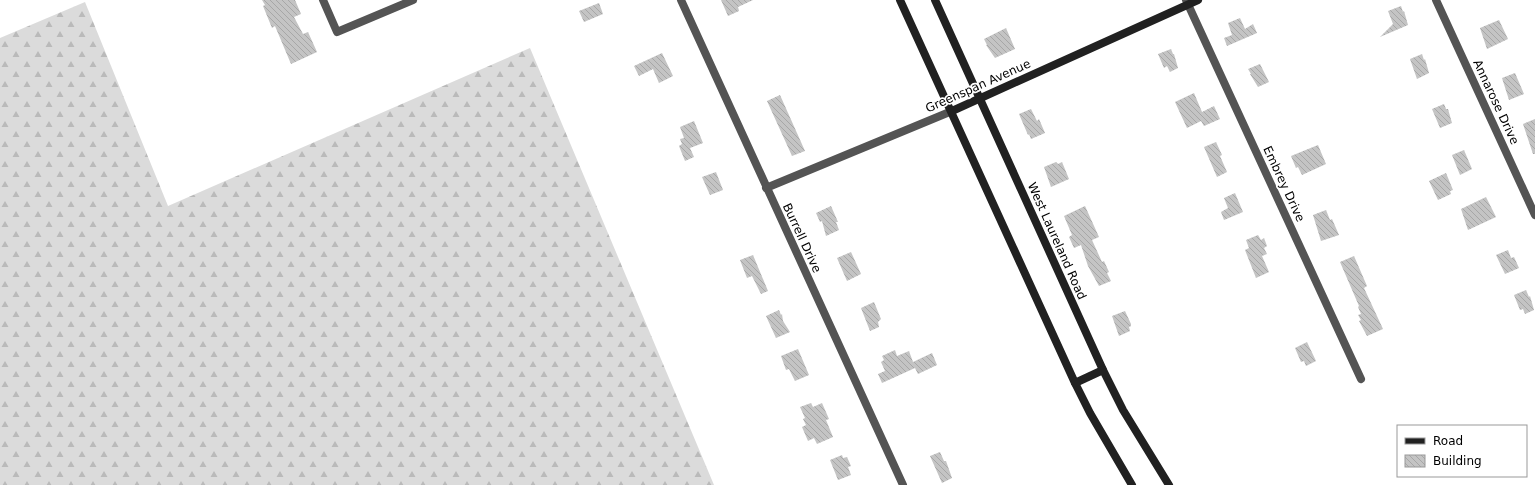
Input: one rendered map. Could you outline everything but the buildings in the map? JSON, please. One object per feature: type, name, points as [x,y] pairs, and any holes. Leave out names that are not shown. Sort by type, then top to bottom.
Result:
[{"type":"main road","points":[[900,0],[1075,383],[1090,414],[1132,485]]},
{"type":"main road","name":"West Laureland Road","points":[[935,0],[1103,370],[1123,410],[1169,485]]},
{"type":"main road","name":"Greenspan Avenue","points":[[952,111],[1187,2],[1198,0]]},
{"type":"main road","points":[[1075,383],[1103,370]]},
{"type":"street","points":[[323,0],[337,32],[413,0]]},
{"type":"street","name":"Burrell Drive","points":[[681,0],[903,485]]},
{"type":"street","name":"Annarose Drive","points":[[1436,0],[1535,215]]},
{"type":"street","name":"Embrey Drive","points":[[1187,2],[1361,379]]},
{"type":"street","name":"Greenspan Avenue","points":[[766,188],[952,111]]},
{"type":"green space","points":[[85,2],[168,206],[530,48],[714,485],[0,485],[0,38]]}]
